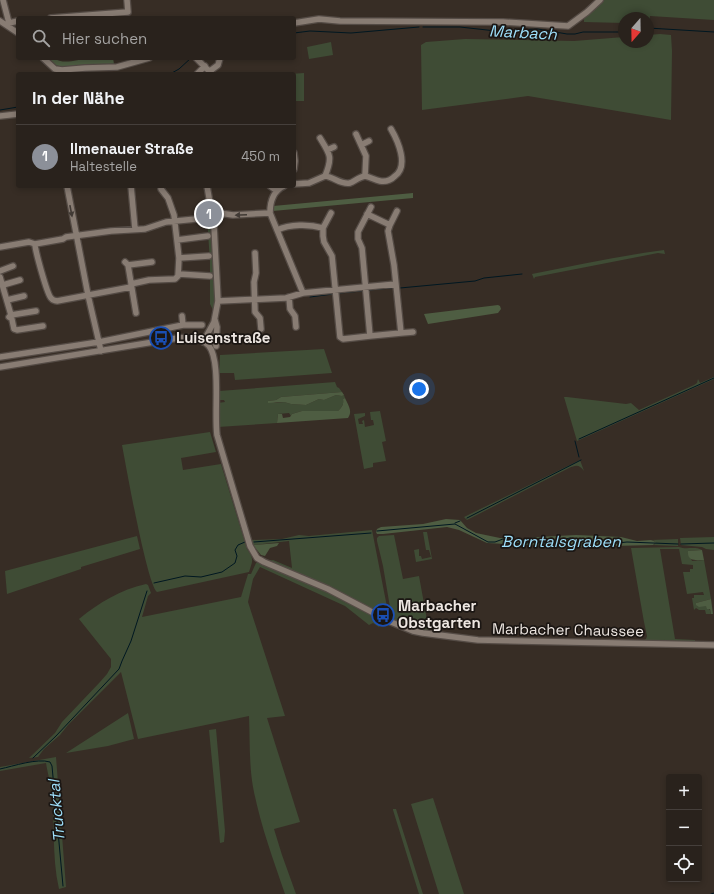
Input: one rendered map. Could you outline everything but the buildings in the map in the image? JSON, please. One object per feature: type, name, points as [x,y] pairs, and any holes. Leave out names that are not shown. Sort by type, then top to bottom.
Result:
[{"type":"street","points":[[3,0],[8,24]]},
{"type":"street","points":[[76,16],[128,12],[127,0]]},
{"type":"street","points":[[296,23],[319,19],[340,21],[503,22],[568,26],[588,12],[600,0]]},
{"type":"street","points":[[0,21],[8,24],[16,31]]},
{"type":"street","points":[[8,24],[16,22]]},
{"type":"street","points":[[45,60],[58,72],[117,67],[142,60]]},
{"type":"street","points":[[198,60],[211,72],[218,65],[219,60]]},
{"type":"street","points":[[199,72],[205,66]]},
{"type":"street","points":[[0,116],[16,114]]},
{"type":"street","points":[[296,184],[309,183],[325,176],[346,183],[351,183],[364,176],[380,181],[393,178],[400,170],[402,161],[396,137],[391,129]]},
{"type":"street","points":[[356,134],[366,159],[364,176]]},
{"type":"street","points":[[320,138],[330,154],[330,163],[325,176]]},
{"type":"street","points":[[361,145],[369,141]]},
{"type":"street","points":[[327,150],[334,147]]},
{"type":"street","points":[[67,188],[88,295],[101,351]]},
{"type":"street","points":[[131,188],[135,229]]},
{"type":"street","points":[[35,244],[46,288],[52,299],[57,301],[131,286],[149,280],[174,279],[178,277],[179,274],[179,258],[175,222],[173,212],[162,188]]},
{"type":"street","points":[[0,367],[189,337],[199,339],[203,342],[215,320],[218,301],[212,215],[207,188]]},
{"type":"street","points":[[208,196],[211,188]]},
{"type":"street","points":[[273,188],[277,191]]},
{"type":"street","points":[[281,188],[277,191],[271,200],[270,213],[303,293]]},
{"type":"street","points":[[370,336],[362,248],[358,234],[371,208]]},
{"type":"street","points":[[397,211],[388,233],[396,284],[401,333]]},
{"type":"street","points":[[331,212],[323,228],[324,239],[332,256],[340,337],[343,339],[413,332]]},
{"type":"street","points":[[212,215],[270,213]]},
{"type":"street","points":[[368,214],[390,225]]},
{"type":"street","points":[[0,247],[30,242],[35,244],[106,231],[148,228],[166,222],[206,218]]},
{"type":"street","points":[[277,230],[308,225],[323,228]]},
{"type":"street","points":[[177,240],[208,236]]},
{"type":"street","points":[[255,252],[254,300],[255,312],[260,318],[260,329]]},
{"type":"street","points":[[179,258],[209,256]]},
{"type":"street","points":[[136,313],[127,264],[152,262]]},
{"type":"street","points":[[0,271],[13,266]]},
{"type":"street","points":[[179,274],[210,276]]},
{"type":"street","points":[[0,277],[8,300],[10,316],[15,330],[43,326]]},
{"type":"street","points":[[3,285],[20,280]]},
{"type":"street","points":[[218,301],[289,297],[303,293],[396,284]]},
{"type":"street","points":[[8,300],[24,296]]},
{"type":"street","points":[[289,297],[290,309],[295,316],[296,327]]},
{"type":"street","points":[[10,316],[36,311]]},
{"type":"street","points":[[182,316],[183,325]]},
{"type":"street","points":[[215,320],[217,327],[216,346]]},
{"type":"street","points":[[0,357],[99,342],[183,325],[202,325]]},
{"type":"street","points":[[151,332],[153,342]]},
{"type":"street","name":"Marbacher Chaussee","points":[[203,342],[210,347],[215,362],[215,423],[217,435],[250,546],[257,558],[328,589],[391,622],[423,633],[478,640],[714,645]]},
{"type":"street","points":[[38,351],[39,361]]},
{"type":"green space","points":[[603,0],[714,0],[714,20],[654,16],[654,12],[618,12],[618,23],[584,22],[584,19]]},
{"type":"green space","points":[[654,34],[671,35],[671,120],[528,96],[422,110],[421,45],[426,42],[465,39],[574,41],[618,37],[618,48],[654,48]]},
{"type":"green space","points":[[331,42],[333,55],[309,59],[307,47]]},
{"type":"green space","points":[[49,60],[66,62],[79,60],[113,60],[114,64],[62,67],[53,64]]},
{"type":"green space","points":[[304,73],[304,101],[296,101],[296,74]]},
{"type":"green space","points":[[413,193],[413,198],[273,211],[273,206]]},
{"type":"green space","points":[[207,217],[210,217],[211,226],[215,292],[214,311],[210,304],[210,262]]},
{"type":"green space","points":[[664,250],[665,254],[658,253],[535,277],[534,279],[532,274],[614,258]]},
{"type":"green space","points":[[498,305],[501,309],[498,313],[428,324],[424,314]]},
{"type":"green space","points":[[324,349],[332,373],[235,380],[234,373],[219,373],[220,355]]},
{"type":"green space","points":[[714,377],[714,379],[577,441],[564,397],[626,404],[631,403],[639,410],[694,385],[697,383],[698,379],[700,383]]},
{"type":"green space","points":[[335,382],[337,387],[342,392],[281,397],[276,400],[268,401],[306,405],[319,399],[324,400],[336,395],[344,395],[345,398],[343,399],[342,407],[338,411],[302,411],[292,414],[291,416],[289,413],[278,414],[277,423],[218,427],[218,403],[225,402],[224,400],[219,400],[219,391]]},
{"type":"green space","points":[[342,392],[344,395],[342,396],[336,395],[324,400],[319,399],[306,405],[284,402],[268,403],[268,401],[276,400],[281,397]]},
{"type":"green space","points":[[345,398],[350,410],[348,418],[277,423],[278,414],[282,414],[283,418],[290,417],[292,414],[302,411],[338,411],[342,406],[343,399]]},
{"type":"green space","points":[[380,411],[386,441],[382,442],[386,461],[373,463],[373,467],[364,469],[354,414],[365,413],[365,416],[358,419],[359,424],[363,424],[362,421],[364,420],[365,427],[374,425],[373,420],[371,420],[370,412]]},
{"type":"green space","points":[[210,432],[216,452],[181,458],[183,470],[221,464],[247,549],[252,558],[249,572],[157,592],[148,569],[143,548],[122,445]]},
{"type":"green space","points":[[580,460],[584,471],[579,466],[571,467],[467,520],[464,517]]},
{"type":"green space","points":[[446,519],[460,520],[467,528],[476,533],[500,538],[523,539],[576,535],[621,537],[637,541],[651,540],[656,542],[653,545],[573,547],[568,541],[568,547],[487,543],[459,530],[447,527],[383,534],[377,534],[376,532],[377,529],[381,527],[423,524]]},
{"type":"green space","points":[[372,530],[388,612],[386,613],[387,616],[268,561],[273,560],[292,568],[289,541],[253,545],[251,540],[282,539],[299,535],[309,536]]},
{"type":"green space","points":[[423,532],[427,532],[432,559],[416,562],[414,550],[419,549],[419,556],[421,556],[422,559],[431,557],[429,550],[426,550]]},
{"type":"green space","points":[[394,535],[403,579],[419,576],[429,631],[408,626],[392,619],[377,538],[379,536]]},
{"type":"green space","points":[[137,536],[140,549],[81,567],[81,569],[7,594],[5,571]]},
{"type":"green space","points":[[714,537],[714,550],[681,545],[680,538]]},
{"type":"green space","points":[[678,539],[678,546],[653,545],[655,544],[655,541],[651,540]]},
{"type":"green space","points":[[279,543],[277,546],[270,548],[265,556],[261,555],[253,545]]},
{"type":"green space","points":[[631,548],[696,548],[702,550],[688,551],[692,561],[704,560],[711,599],[696,603],[708,607],[711,614],[706,614],[705,610],[699,610],[696,608],[694,610],[692,598],[694,598],[694,595],[704,595],[703,592],[687,594],[683,572],[690,572],[690,569],[693,569],[693,565],[682,564],[679,549],[660,549],[675,639],[695,640],[695,643],[642,641],[646,639],[647,636]]},
{"type":"green space","points":[[702,550],[704,560],[693,560],[688,555],[688,551]]},
{"type":"green space","points":[[258,562],[327,591],[384,621],[379,627],[373,623],[369,625],[345,606],[260,567],[253,579],[248,602],[285,716],[267,718],[300,822],[274,829],[296,894],[285,894],[259,814],[253,787],[250,761],[249,716],[138,739],[121,672],[68,725],[60,735],[44,749],[38,757],[29,758],[55,733],[62,722],[100,682],[111,667],[111,659],[79,619],[111,597],[146,584],[148,585],[151,593],[148,596],[142,617],[241,597],[248,574],[251,574],[256,563]]},
{"type":"green space","points":[[711,599],[713,614],[711,614],[710,609],[707,609],[706,606],[699,607],[696,605],[696,603]]},
{"type":"green space","points":[[128,713],[134,739],[108,746],[66,753]]},
{"type":"green space","points":[[216,729],[225,831],[224,842],[220,843],[209,730]]},
{"type":"green space","points":[[56,757],[66,887],[59,889],[55,863],[52,797],[46,763],[0,771],[0,767]]},
{"type":"green space","points":[[433,798],[464,894],[439,894],[411,804]]},
{"type":"green space","points":[[393,809],[396,809],[423,894],[419,894]]},
{"type":"waterway","name":"Marbach","points":[[296,33],[310,31],[351,33],[419,27]]},
{"type":"waterway","name":"Marbach","points":[[423,27],[460,27],[496,31],[538,29],[567,34],[583,32],[618,32]]},
{"type":"waterway","name":"Marbach","points":[[654,28],[714,32]]},
{"type":"waterway","name":"Marbach","points":[[174,72],[189,60]]},
{"type":"waterway","name":"Marbach","points":[[0,110],[16,107]]},
{"type":"waterway","points":[[400,288],[475,281],[484,278],[522,274]]},
{"type":"waterway","points":[[370,290],[392,288]]},
{"type":"waterway","points":[[340,293],[362,291]]},
{"type":"waterway","points":[[310,297],[333,294]]},
{"type":"waterway","points":[[579,439],[714,378]]},
{"type":"waterway","points":[[575,441],[579,457]]},
{"type":"waterway","points":[[467,518],[581,460]]},
{"type":"waterway","name":"Borntalsgraben","points":[[455,523],[460,521]]},
{"type":"waterway","name":"Borntalsgraben","points":[[377,531],[455,524],[488,542],[495,542],[503,539],[512,544],[538,542],[547,543],[570,538],[607,544],[627,542],[678,544]]},
{"type":"waterway","name":"Borntalsgraben","points":[[254,542],[371,533]]},
{"type":"waterway","name":"Borntalsgraben","points":[[154,583],[185,576],[201,577],[222,572],[235,563],[237,556],[235,550],[238,545],[245,542]]},
{"type":"waterway","name":"Borntalsgraben","points":[[681,544],[714,543]]},
{"type":"waterway","name":"Borntalsgraben","points":[[33,758],[56,736],[119,669],[131,641],[147,591]]},
{"type":"waterway","name":"Trucktal","points":[[0,769],[39,761],[50,762],[52,766],[63,886]]},
{"type":"place","name":"Ilmenauer Straße","points":[[209,214]]},
{"type":"place","name":"Luisenstraße","points":[[161,338]]},
{"type":"place","name":"Marbacher Obstgarten","points":[[383,615]]}]
